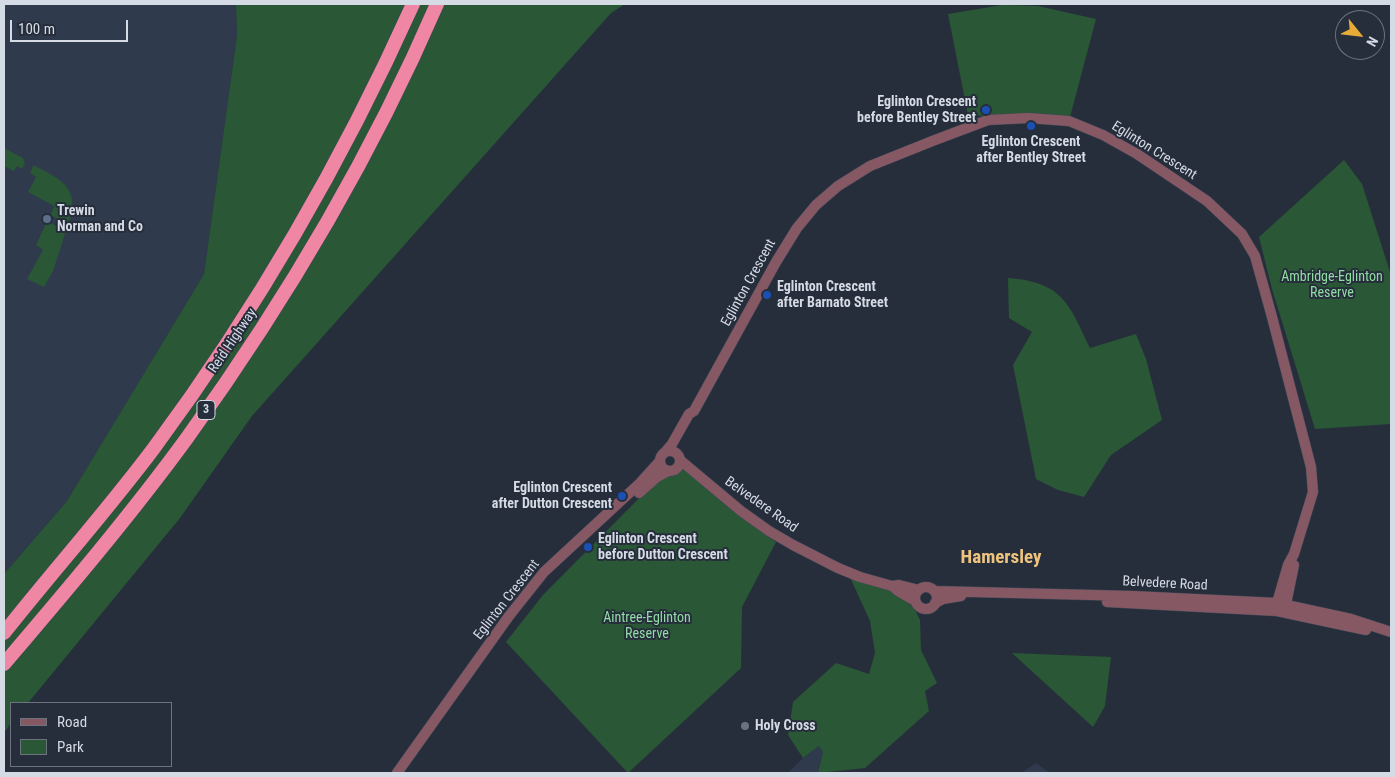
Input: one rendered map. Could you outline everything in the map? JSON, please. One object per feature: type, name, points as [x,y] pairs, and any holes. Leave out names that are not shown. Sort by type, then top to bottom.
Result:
[{"type":"highway","name":"Reid Highway","points":[[4,633],[153,449],[236,331],[272,273],[343,146],[413,4]]},
{"type":"highway","name":"Reid Highway","points":[[4,664],[140,500],[187,438],[238,364],[293,279],[327,221],[376,132],[437,4]]},
{"type":"street","name":"Eglinton Crescent","points":[[679,457],[680,443],[694,416],[694,411],[776,262],[797,228],[816,205],[838,186],[877,163],[988,120],[1028,118],[1069,121],[1103,135],[1137,154],[1206,201],[1242,234],[1255,256],[1311,467],[1313,492],[1294,554],[1288,565],[1281,608]]},
{"type":"street","name":"Eglinton Crescent","points":[[666,451],[689,414],[694,411]]},
{"type":"street","points":[[666,451],[672,451],[679,457],[678,467],[670,471],[662,468],[659,462],[661,456],[666,451]]},
{"type":"street","name":"Belvedere Road","points":[[679,457],[698,476],[741,511],[785,540],[838,568],[860,577],[892,586],[899,585],[919,590]]},
{"type":"street","name":"Eglinton Crescent","points":[[398,773],[509,616],[544,572],[639,484],[659,462]]},
{"type":"street","name":"Eglinton Crescent","points":[[405,773],[514,620],[548,576],[643,489],[657,477],[670,471]]},
{"type":"street","name":"Belvedere Road","points":[[670,471],[698,476]]},
{"type":"street","name":"Belvedere Road","points":[[892,586],[915,601]]},
{"type":"street","points":[[927,588],[934,591],[936,595],[935,603],[930,608],[921,608],[915,601],[919,590],[927,588]]},
{"type":"street","name":"Belvedere Road","points":[[934,591],[1132,596],[1281,608],[1351,619],[1391,632]]},
{"type":"street","name":"Belvedere Road","points":[[935,603],[943,599],[970,596],[1281,608],[1391,637]]},
{"type":"shaded area","points":[[4,4],[236,4],[237,35],[204,274],[67,501],[4,574]]},
{"type":"shaded area","points":[[819,746],[823,752],[818,773],[788,773],[803,758]]},
{"type":"shaded area","points":[[1036,763],[1050,773],[1021,773]]},
{"type":"green space","points":[[236,4],[625,4],[611,13],[252,416],[180,518],[29,702],[10,702],[10,724],[4,733],[4,574],[67,501],[204,274],[237,35]]},
{"type":"green space","points":[[1002,5],[1038,6],[1096,19],[1069,121],[968,115],[948,14]]},
{"type":"green space","points":[[4,148],[23,158],[25,163],[22,169],[17,166],[14,171],[4,166]]},
{"type":"green space","name":"Ambridge-Eglinton Reserve","points":[[1344,160],[1362,184],[1391,275],[1391,424],[1315,429],[1272,289],[1259,237]]},
{"type":"green space","points":[[33,166],[56,177],[67,187],[72,201],[72,209],[70,220],[67,222],[65,223],[51,215],[54,206],[28,192],[36,177],[30,173]]},
{"type":"green space","points":[[47,221],[65,231],[65,234],[53,271],[44,287],[27,279],[43,250],[36,245]]},
{"type":"green space","points":[[1008,278],[1041,284],[1053,290],[1069,308],[1090,348],[1136,334],[1146,359],[1162,420],[1111,455],[1084,497],[1058,490],[1036,479],[1013,365],[1032,332],[1009,318]]},
{"type":"green space","name":"Aintree-Eglinton Reserve","points":[[677,460],[776,542],[742,607],[741,668],[628,773],[506,642],[543,595]]},
{"type":"green space","points":[[848,573],[890,589],[914,608],[920,620],[921,650],[937,683],[925,691],[929,711],[865,768],[818,773],[823,752],[819,746],[803,758],[788,735],[793,702],[836,663],[869,674],[875,653],[870,621]]},
{"type":"green space","points":[[1012,653],[1111,657],[1105,706],[1093,727]]},
{"type":"place","name":"Eglinton Crescent before Bentley Street","points":[[986,110]]},
{"type":"place","name":"Eglinton Crescent after Bentley Street","points":[[1031,126]]},
{"type":"place","name":"Trewin Norman and Co","points":[[47,219]]},
{"type":"place","name":"Eglinton Crescent after Barnato Street","points":[[767,295]]},
{"type":"place","name":"Eglinton Crescent after Dutton Crescent","points":[[622,496]]},
{"type":"place","name":"Eglinton Crescent before Dutton Crescent","points":[[588,547]]},
{"type":"place","name":"Holy Cross","points":[[745,726]]},
{"type":"district","name":"Hamersley","points":[[1001,558]]}]
